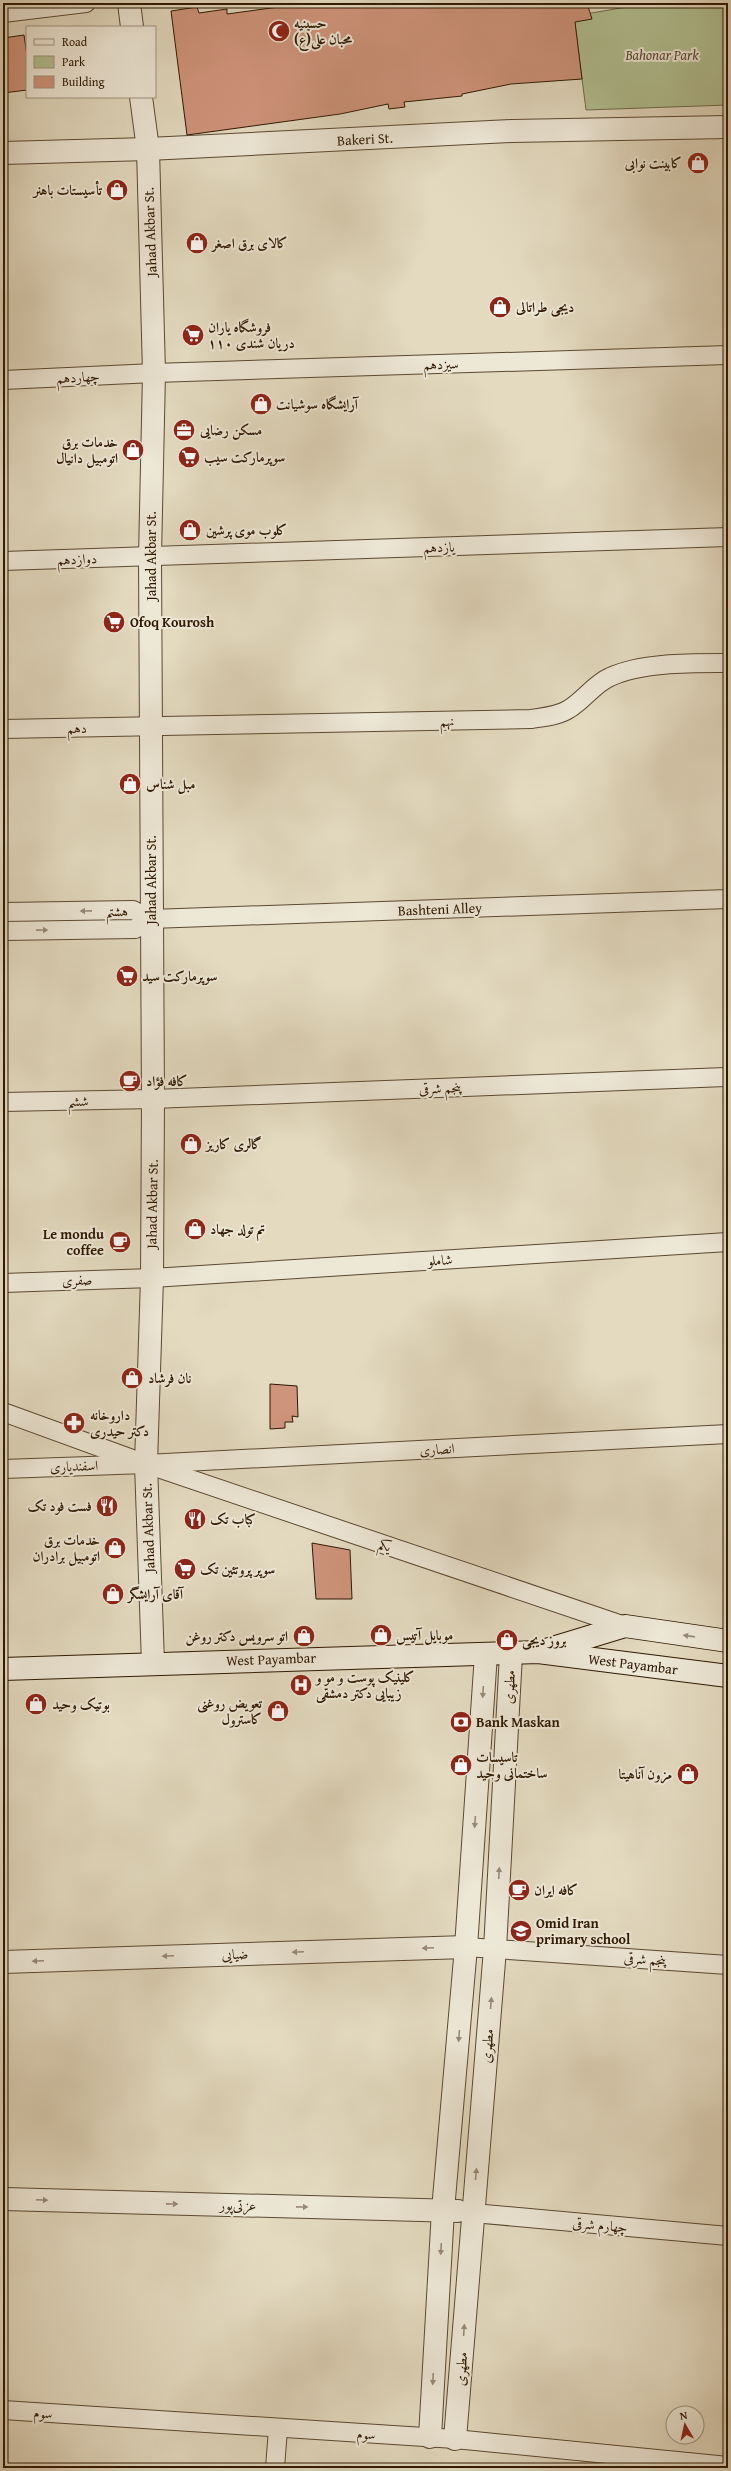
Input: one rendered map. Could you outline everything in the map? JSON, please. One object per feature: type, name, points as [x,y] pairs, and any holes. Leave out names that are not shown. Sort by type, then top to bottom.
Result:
[{"type":"street","points":[[3,13],[86,3]]},
{"type":"street","points":[[129,3],[132,26]]},
{"type":"street","name":"Jahad Akbar St.","points":[[141,98],[148,149],[154,373],[150,557],[152,727],[152,1278],[146,1464],[153,1663]]},
{"type":"street","name":"Bakeri St.","points":[[3,153],[148,149],[512,131],[728,127]]},
{"type":"street","name":"سیزدهم","points":[[154,373],[728,355]]},
{"type":"street","name":"چهاردهم","points":[[3,380],[154,373]]},
{"type":"street","name":"یازدهم","points":[[150,557],[728,537]]},
{"type":"street","name":"دوازدهم","points":[[3,561],[150,557]]},
{"type":"street","name":"نهم","points":[[152,727],[531,719],[553,716],[570,709],[600,683],[622,672],[678,664],[728,662]]},
{"type":"street","name":"دهم","points":[[3,729],[152,727]]},
{"type":"street","name":"Bashteni Alley","points":[[151,919],[728,899]]},
{"type":"street","name":"هشتم","points":[[3,912],[133,910],[151,919]]},
{"type":"street","name":"هشتم","points":[[3,931],[135,929],[151,919]]},
{"type":"street","name":"پنجم شرقی","points":[[153,1099],[726,1077]]},
{"type":"street","name":"ششم","points":[[3,1102],[153,1099]]},
{"type":"street","name":"شاملو","points":[[152,1278],[728,1242]]},
{"type":"street","name":"صفری","points":[[3,1283],[152,1278]]},
{"type":"street","name":"یکم","points":[[3,1412],[146,1464],[625,1626]]},
{"type":"street","name":"انصاری","points":[[146,1464],[728,1434]]},
{"type":"street","name":"اسفندیاری","points":[[3,1468],[146,1464]]},
{"type":"street","name":"West Payambar","points":[[538,1652],[625,1626],[728,1641]]},
{"type":"street","name":"West Payambar","points":[[3,1669],[153,1663],[511,1654],[538,1652],[728,1676]]},
{"type":"street","name":"مطهری","points":[[430,2437],[443,2210],[466,1947],[486,1654]]},
{"type":"street","name":"مطهری","points":[[455,2439],[472,2213],[495,1949],[511,1654]]},
{"type":"street","name":"پنجم شرقی","points":[[466,1947],[728,1965]]},
{"type":"street","name":"ضیایی","points":[[3,1962],[466,1947]]},
{"type":"street","name":"عزتی‌پور","points":[[3,2199],[443,2210],[472,2213]]},
{"type":"street","name":"چهارم شرقی","points":[[472,2213],[728,2236]]},
{"type":"street","name":"سوم","points":[[3,2410],[278,2429],[430,2437],[728,2466]]},
{"type":"street","points":[[275,2468],[278,2429]]},
{"type":"green space","name":"Bahonar Park","points":[[650,3],[728,3],[728,105],[586,110],[574,16]]},
{"type":"building","points":[[308,3],[587,3],[592,19],[575,22],[582,79],[511,84],[462,94],[462,96],[404,102],[405,107],[389,109],[388,104],[340,114],[187,135],[171,11],[197,7],[199,13],[227,9],[227,14]]},
{"type":"building","points":[[24,35],[26,49],[26,90],[3,93],[3,38]]},
{"type":"building","points":[[270,1384],[297,1386],[298,1417],[292,1416],[293,1422],[285,1422],[285,1428],[270,1429]]},
{"type":"building","points":[[312,1543],[350,1550],[352,1599],[316,1599]]},
{"type":"place","name":"حسینیه محبان علی(ع)","points":[[279,31]]},
{"type":"place","name":"کابینت نوابی","points":[[698,163]]},
{"type":"place","name":"تأسیستات باهنر","points":[[117,190]]},
{"type":"place","name":"کالای برق اصغر","points":[[197,243]]},
{"type":"place","name":"دیجی طراتالی","points":[[500,307]]},
{"type":"place","name":"فروشگاه یاران دریان شندی ۱۱۰","points":[[193,335]]},
{"type":"place","name":"آرایشگاه سوشیانت","points":[[261,404]]},
{"type":"place","name":"مسکن رضایی","points":[[184,430]]},
{"type":"place","name":"خدمات برق اتومبیل دانیال","points":[[133,450]]},
{"type":"place","name":"سوپرمارکت سیب","points":[[189,457]]},
{"type":"place","name":"کلوب موی پرشین","points":[[190,530]]},
{"type":"place","name":"Ofoq Kourosh","points":[[114,622]]},
{"type":"place","name":"مبل شناس","points":[[130,784]]},
{"type":"place","name":"سوپرمارکت سید","points":[[127,976]]},
{"type":"place","name":"کافه فؤاد","points":[[130,1081]]},
{"type":"place","name":"گالری کاریز","points":[[191,1144]]},
{"type":"place","name":"تم تولد جهاد","points":[[195,1229]]},
{"type":"place","name":"Le mondu coffee","points":[[120,1242]]},
{"type":"place","name":"نان فرشاد","points":[[132,1378]]},
{"type":"place","name":"داروخانه دکتر حیدری","points":[[74,1423]]},
{"type":"place","name":"فست فود تک","points":[[107,1506]]},
{"type":"place","name":"کباب تک","points":[[195,1519]]},
{"type":"place","name":"خدمات برق اتومبیل برادران","points":[[115,1548]]},
{"type":"place","name":"سوپر پروتئین تک","points":[[185,1569]]},
{"type":"place","name":"آقای آرایشگر","points":[[113,1594]]},
{"type":"place","name":"موبایل آتیس","points":[[381,1635]]},
{"type":"place","name":"اتو سرویس دکتر روغن","points":[[304,1636]]},
{"type":"place","name":"بروز دیجی","points":[[507,1640]]},
{"type":"place","name":"کلینیک پوست و مو و زیبایی دکتر دمشقی","points":[[301,1685]]},
{"type":"place","name":"بوتیک وحید","points":[[36,1704]]},
{"type":"place","name":"تعویض روغنی کاسترول","points":[[278,1711]]},
{"type":"place","name":"Bank Maskan","points":[[461,1722]]},
{"type":"place","name":"تاسیسات ساختمانی وحید","points":[[461,1765]]},
{"type":"place","name":"مزون آناهیتا","points":[[688,1774]]},
{"type":"place","name":"کافه ایران","points":[[519,1890]]},
{"type":"place","name":"Omid Iran primary school","points":[[521,1931]]}]
